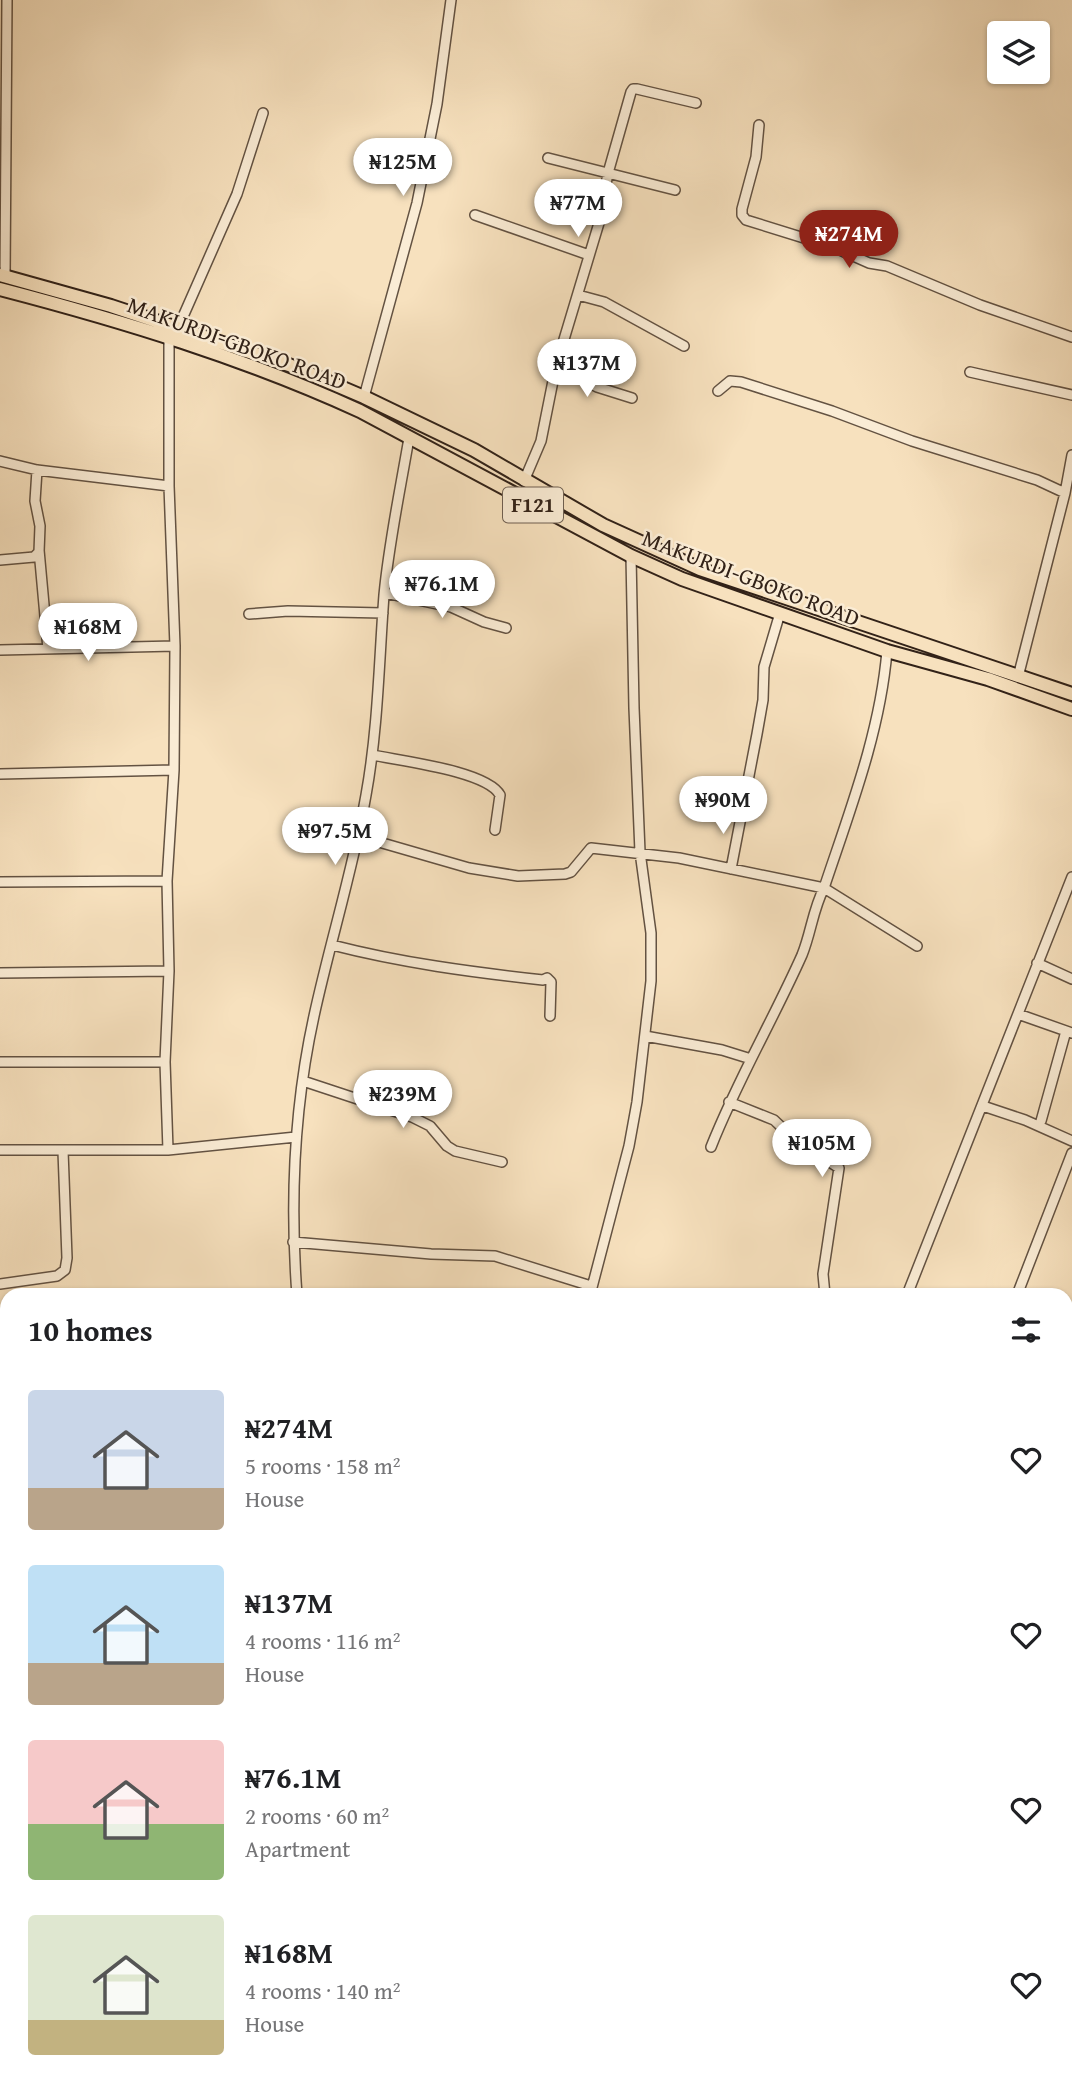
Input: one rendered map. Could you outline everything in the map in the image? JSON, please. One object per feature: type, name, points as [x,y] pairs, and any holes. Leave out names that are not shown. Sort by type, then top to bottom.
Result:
[{"type":"main road","name":"F121","points":[[3,275],[289,365],[364,397],[474,450],[603,525],[700,569],[1072,694]]},
{"type":"main road","name":"MAKURDI-GBOKO ROAD","points":[[0,289],[169,338],[284,378],[360,411],[631,556],[681,579],[887,651],[988,679],[1072,709]]},
{"type":"street","points":[[3,275],[7,0]]},
{"type":"street","points":[[364,397],[417,204],[439,93],[451,0]]},
{"type":"street","points":[[524,481],[541,441],[556,366],[599,223],[608,173],[632,89],[696,103]]},
{"type":"street","points":[[178,328],[237,194],[263,113]]},
{"type":"street","points":[[759,125],[756,157],[742,209],[746,220],[833,247],[869,263],[887,266],[980,305],[1072,337]]},
{"type":"street","points":[[548,158],[675,190]]},
{"type":"street","points":[[475,215],[589,256]]},
{"type":"street","points":[[579,295],[604,302],[684,346]]},
{"type":"street","points":[[168,1150],[165,1062],[169,971],[167,881],[174,770],[175,646],[169,486],[169,338]]},
{"type":"street","points":[[556,366],[597,387],[632,398]]},
{"type":"street","points":[[970,372],[1072,395]]},
{"type":"street","points":[[718,391],[727,382],[741,382],[832,411],[912,441],[1037,480],[1065,493]]},
{"type":"street","points":[[297,1288],[293,1242],[296,1137],[303,1081],[314,1016],[358,836],[373,755],[384,593],[394,512],[409,438]]},
{"type":"street","points":[[1018,677],[1065,493],[1072,455]]},
{"type":"street","points":[[0,461],[37,470],[169,486]]},
{"type":"street","points":[[37,470],[35,501],[40,526],[39,550],[48,649]]},
{"type":"street","points":[[0,560],[34,557],[39,550]]},
{"type":"street","points":[[591,1288],[629,1146],[651,981],[651,933],[640,852],[632,669],[631,556]]},
{"type":"street","points":[[384,593],[452,607],[484,622],[506,628]]},
{"type":"street","points":[[250,614],[288,611],[383,613]]},
{"type":"street","points":[[731,869],[763,700],[764,667],[780,613]]},
{"type":"street","points":[[0,650],[175,646]]},
{"type":"street","points":[[711,1147],[729,1102],[803,951],[870,749],[879,714],[887,651]]},
{"type":"street","points":[[373,755],[462,773],[486,781],[500,794],[495,830]]},
{"type":"street","points":[[0,774],[174,770]]},
{"type":"street","points":[[358,836],[469,868],[518,876],[565,874],[570,872],[591,848],[640,852],[731,869],[824,888],[917,946]]},
{"type":"street","points":[[909,1288],[1072,877]]},
{"type":"street","points":[[0,882],[167,881]]},
{"type":"street","points":[[332,945],[440,968],[542,980],[547,978],[551,982],[550,1016]]},
{"type":"street","points":[[1037,963],[1072,979]]},
{"type":"street","points":[[0,973],[169,971]]},
{"type":"street","points":[[1018,1014],[1069,1032],[1041,1121]]},
{"type":"street","points":[[645,1036],[722,1049],[751,1059]]},
{"type":"street","points":[[0,1062],[165,1062]]},
{"type":"street","points":[[303,1081],[412,1117],[430,1126],[447,1146],[455,1151],[502,1162]]},
{"type":"street","points":[[729,1102],[774,1120],[794,1139],[839,1168],[823,1274],[824,1288]]},
{"type":"street","points":[[983,1106],[1025,1120],[1072,1141]]},
{"type":"street","points":[[0,1150],[168,1150],[296,1137]]},
{"type":"street","points":[[0,1284],[57,1276],[65,1270],[67,1258],[63,1151]]},
{"type":"street","points":[[1020,1288],[1072,1153]]},
{"type":"street","points":[[293,1242],[431,1254],[495,1256],[582,1288]]}]
